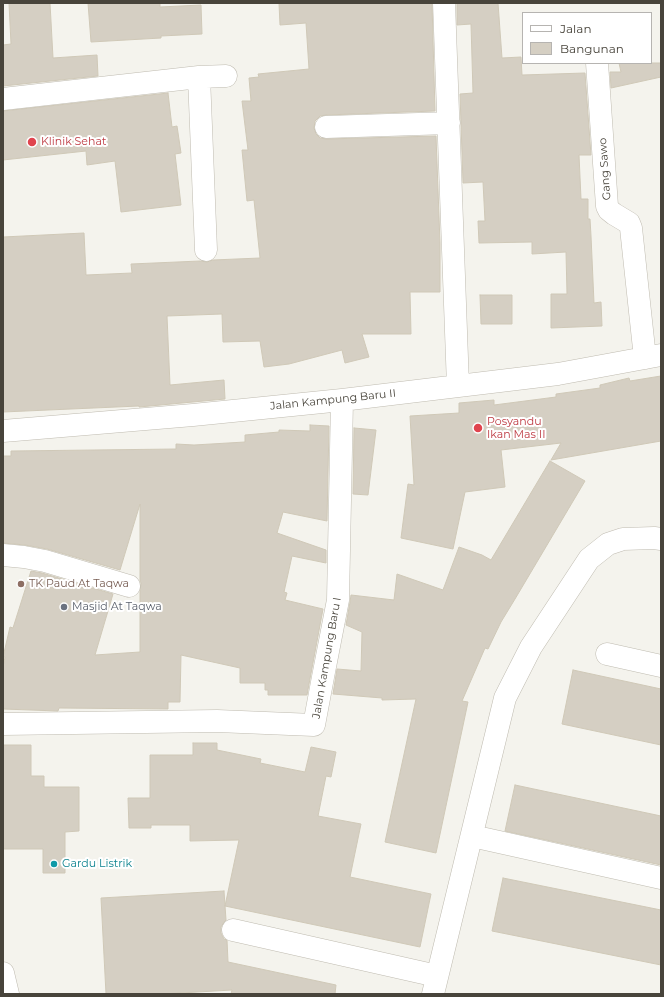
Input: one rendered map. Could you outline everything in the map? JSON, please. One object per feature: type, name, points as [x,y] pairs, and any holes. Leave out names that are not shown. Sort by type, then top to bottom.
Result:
[{"type":"street","points":[[444,3],[458,386]]},
{"type":"street","name":"Gang Sawo","points":[[597,64],[608,206],[609,210],[629,223],[631,228],[653,357]]},
{"type":"street","points":[[3,99],[199,77],[226,76]]},
{"type":"street","points":[[199,77],[206,250]]},
{"type":"street","points":[[326,127],[449,123]]},
{"type":"street","name":"Jalan Kampung Baru II","points":[[3,431],[192,415],[342,400],[558,374],[653,357]]},
{"type":"street","name":"Jalan Kampung Baru I","points":[[3,724],[217,721],[314,725],[338,600],[342,400]]},
{"type":"street","points":[[233,930],[435,985],[505,698],[531,647],[590,559],[608,544],[623,538],[661,539]]},
{"type":"street","points":[[3,555],[24,556],[45,561],[129,586]]},
{"type":"street","points":[[607,654],[661,666]]},
{"type":"street","points":[[472,836],[661,878]]},
{"type":"street","points":[[3,973],[8,994]]},
{"type":"building","points":[[9,3],[50,3],[53,58],[97,55],[98,76],[3,86],[3,45],[11,44]]},
{"type":"building","points":[[88,3],[160,3],[160,7],[201,5],[202,34],[91,42]]},
{"type":"building","points":[[279,3],[432,3],[435,111],[326,115],[320,116],[315,121],[314,128],[316,134],[320,138],[326,139],[436,136],[440,243],[440,292],[410,292],[411,334],[362,334],[369,357],[345,363],[342,350],[289,364],[264,367],[260,341],[223,342],[222,314],[167,316],[170,385],[224,380],[225,399],[139,407],[3,412],[3,237],[84,233],[86,275],[132,273],[131,264],[207,262],[213,260],[260,258],[254,200],[247,201],[242,150],[248,150],[242,101],[251,101],[249,78],[259,77],[258,74],[309,69],[306,23],[280,25]]},
{"type":"building","points":[[457,3],[498,3],[502,58],[521,57],[522,75],[585,73],[591,155],[579,155],[581,199],[588,199],[594,303],[601,302],[602,326],[551,328],[551,294],[567,294],[566,252],[532,254],[532,242],[479,243],[478,221],[485,221],[483,182],[463,183],[460,94],[473,93],[471,24],[457,25]]},
{"type":"building","points":[[661,63],[661,77],[611,88],[610,72],[621,72],[619,64]]},
{"type":"building","points":[[168,93],[172,127],[177,126],[181,153],[175,154],[181,205],[121,212],[115,161],[87,165],[86,151],[3,160],[3,111]]},
{"type":"building","points":[[480,295],[512,295],[512,324],[481,324]]},
{"type":"building","points":[[661,376],[661,441],[551,460],[561,443],[501,450],[505,487],[465,492],[453,549],[401,538],[408,484],[414,485],[410,416],[459,413],[459,403],[494,400],[494,405],[556,397],[556,394],[600,388],[600,385],[629,378],[630,381]]},
{"type":"building","points":[[310,425],[329,426],[327,521],[283,512],[277,533],[326,550],[326,563],[292,556],[284,592],[287,593],[285,600],[323,609],[307,695],[268,695],[268,690],[265,690],[265,683],[240,683],[240,668],[181,655],[180,702],[168,702],[168,709],[59,708],[58,711],[3,709],[3,667],[5,657],[3,657],[10,627],[13,628],[31,571],[113,594],[95,655],[140,652],[141,583],[140,504],[120,570],[47,549],[3,543],[3,456],[11,456],[11,451],[176,449],[176,444],[194,445],[245,442],[245,435],[279,432],[279,430],[310,431]]},
{"type":"building","points":[[354,428],[376,430],[368,495],[353,494]]},
{"type":"building","points":[[550,461],[585,481],[501,622],[488,649],[485,648],[462,701],[468,702],[436,853],[385,842],[416,699],[382,700],[382,698],[333,694],[337,669],[361,671],[362,632],[346,625],[351,595],[394,600],[397,574],[443,590],[459,547],[482,555],[491,560]]},
{"type":"building","points":[[573,670],[661,689],[661,745],[562,724]]},
{"type":"building","points":[[193,743],[217,743],[217,750],[261,759],[260,763],[305,772],[311,747],[336,752],[331,777],[326,776],[318,816],[361,824],[350,877],[431,894],[420,947],[225,906],[239,840],[190,841],[190,825],[151,825],[151,828],[129,828],[128,798],[150,798],[150,755],[193,755]]},
{"type":"building","points":[[3,745],[31,745],[31,776],[44,776],[44,787],[79,787],[79,831],[65,832],[65,873],[43,873],[43,849],[3,849]]},
{"type":"building","points":[[515,785],[661,816],[661,865],[505,831]]},
{"type":"building","points":[[503,878],[661,910],[661,965],[492,931]]},
{"type":"building","points":[[224,891],[226,920],[221,927],[221,933],[224,939],[227,940],[228,962],[336,985],[335,994],[231,994],[232,990],[163,994],[106,994],[101,898]]},
{"type":"place","name":"Klinik Sehat","points":[[32,142]]},
{"type":"place","name":"Posyandu Ikan Mas II","points":[[478,428]]},
{"type":"place","name":"TK Paud At Taqwa","points":[[21,584]]},
{"type":"place","name":"Masjid At Taqwa","points":[[64,607]]},
{"type":"place","name":"Gardu Listrik","points":[[54,864]]}]
